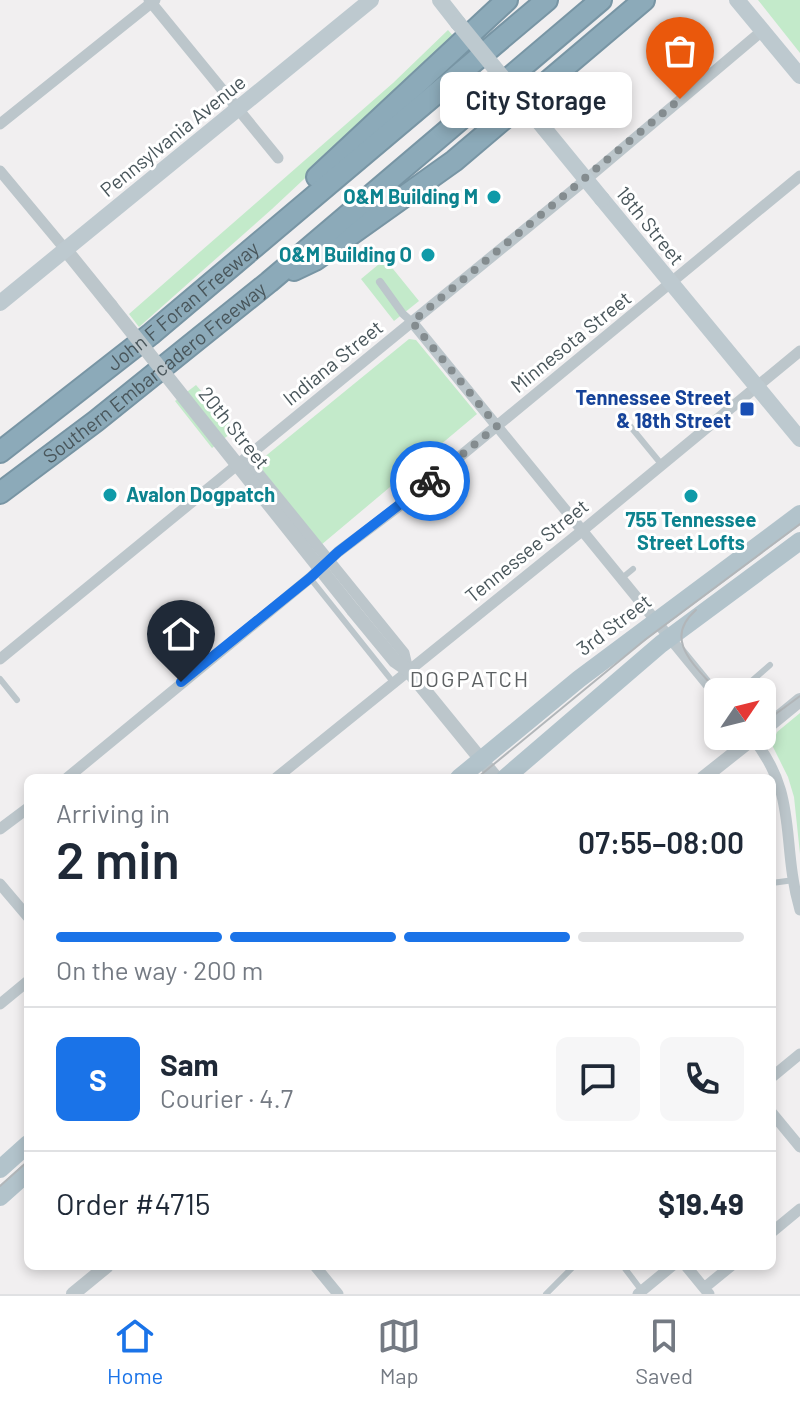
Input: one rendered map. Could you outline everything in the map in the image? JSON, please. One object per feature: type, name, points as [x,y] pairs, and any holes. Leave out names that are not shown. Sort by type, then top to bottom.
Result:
[{"type":"highway","points":[[464,31],[508,0]]},
{"type":"highway","points":[[191,300],[301,192],[508,0]]},
{"type":"highway","name":"Southern Embarcadero Freeway","points":[[0,493],[96,421],[269,282],[601,0]]},
{"type":"highway","points":[[523,102],[585,49],[634,0]]},
{"type":"highway","points":[[269,282],[315,260],[454,161],[644,0]]},
{"type":"highway","name":"John F Foran Freeway","points":[[0,452],[106,371],[540,6]]},
{"type":"main road","name":"Pennsylvania Avenue","points":[[0,303],[371,0]]},
{"type":"main road","name":"18th Street","points":[[440,0],[800,439]]},
{"type":"main road","points":[[737,0],[800,76]]},
{"type":"main road","name":"3rd Street","points":[[464,774],[571,686],[800,514]]},
{"type":"main road","points":[[510,774],[671,637],[800,541]]},
{"type":"main road","points":[[0,1169],[24,1148]]},
{"type":"main road","points":[[0,1197],[24,1176]]},
{"type":"street","points":[[0,124],[152,1],[278,158]]},
{"type":"street","name":"Indiana Street","points":[[0,659],[762,31]]},
{"type":"street","name":"20th Street","points":[[0,171],[353,610],[395,661],[408,670],[493,774]]},
{"type":"street","name":"Minnesota Street","points":[[73,774],[328,561],[800,176]]},
{"type":"street","points":[[380,282],[403,314],[704,679]]},
{"type":"street","name":"Tennessee Street","points":[[281,774],[800,351]]},
{"type":"street","name":"20th Street","points":[[246,458],[404,653],[408,670]]},
{"type":"street","points":[[776,719],[800,700]]},
{"type":"street","points":[[708,774],[738,750]]},
{"type":"street","points":[[766,750],[784,785],[790,811],[794,880],[800,910]]},
{"type":"street","points":[[0,829],[24,811]]},
{"type":"street","points":[[0,884],[24,912]]},
{"type":"street","points":[[0,1004],[24,984]]},
{"type":"street","points":[[776,1074],[800,1054]]},
{"type":"street","points":[[776,1118],[800,1147]]},
{"type":"street","points":[[776,1229],[800,1209]]},
{"type":"street","points":[[73,1294],[102,1270]]},
{"type":"street","points":[[318,1270],[338,1294]]},
{"type":"street","points":[[640,1292],[667,1270]]},
{"type":"street","points":[[689,1270],[707,1291],[727,1270]]},
{"type":"lane","points":[[621,415],[662,465]]},
{"type":"lane","points":[[622,578],[633,569]]},
{"type":"lane","points":[[310,578],[393,682]]},
{"type":"lane","points":[[755,678],[770,665]]},
{"type":"lane","points":[[0,679],[17,700]]},
{"type":"lane","points":[[776,882],[794,880]]},
{"type":"lane","points":[[546,1294],[570,1270]]},
{"type":"lane","points":[[626,1270],[640,1292]]},
{"type":"green space","points":[[758,0],[800,0],[800,53]]},
{"type":"green space","points":[[448,30],[455,38],[272,209],[139,327],[129,314],[393,83]]},
{"type":"green space","points":[[385,259],[419,301],[394,321],[361,279]]},
{"type":"green space","points":[[409,339],[416,340],[477,414],[321,545],[257,463]]},
{"type":"green space","points":[[196,385],[235,430],[212,448],[175,401]]},
{"type":"green space","points":[[800,713],[800,854],[794,797],[774,750],[777,732]]},
{"type":"tram line","points":[[482,774],[646,639],[800,524]]},
{"type":"tram line","points":[[696,610],[686,621],[682,643],[706,678]]},
{"type":"tram line","points":[[776,714],[800,696]]},
{"type":"tram line","points":[[0,1186],[24,1165]]},
{"type":"way so far","points":[[430,481],[497,426],[412,322],[680,99]]},
{"type":"place","name":"City Storage","points":[[680,99]]},
{"type":"place","name":"O&M Building M","points":[[494,197]]},
{"type":"place","name":"O&M Building O","points":[[428,255]]},
{"type":"place","name":"Tennessee Street & 18th Street","points":[[747,409]]},
{"type":"place","name":"Avalon Dogpatch","points":[[110,495]]},
{"type":"place","name":"755 Tennessee Street Lofts","points":[[691,496]]},
{"type":"district","name":"DOGPATCH","points":[[470,679]]},
{"type":"route","points":[[181,682],[338,552],[430,481]]}]
